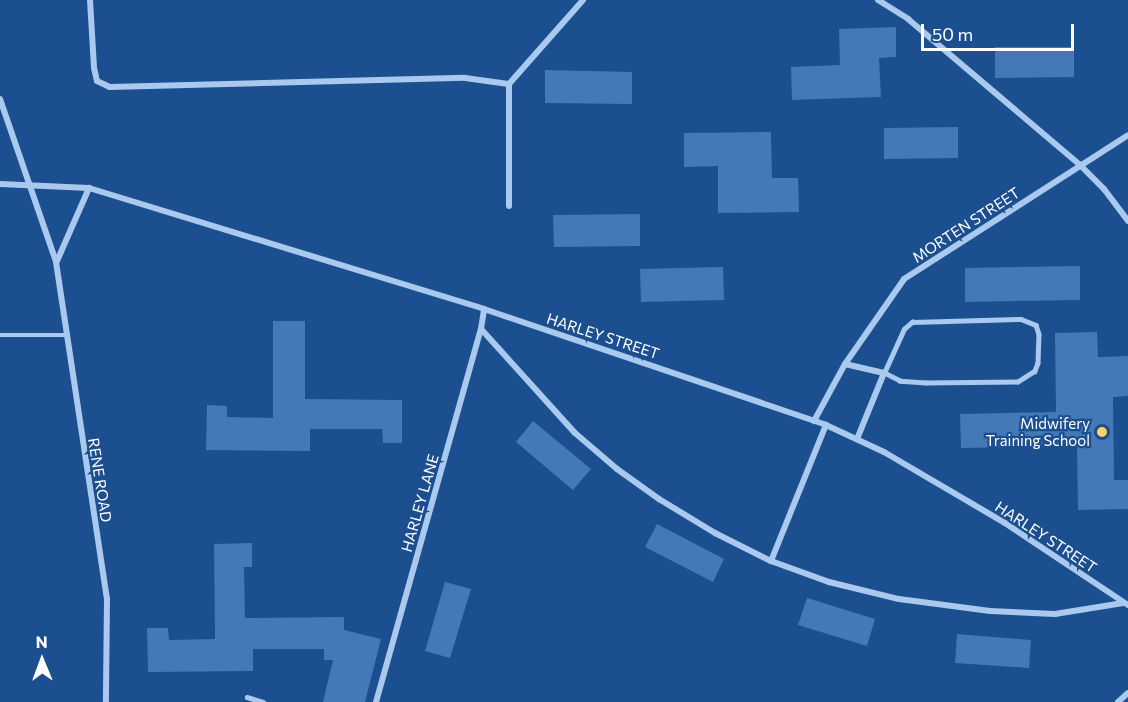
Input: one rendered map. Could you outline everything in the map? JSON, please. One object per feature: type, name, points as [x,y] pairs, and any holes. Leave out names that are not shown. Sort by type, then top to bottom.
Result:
[{"type":"street","points":[[90,0],[94,68],[97,81],[110,87],[465,78],[509,84]]},
{"type":"street","points":[[509,206],[509,84],[583,0]]},
{"type":"street","points":[[878,0],[908,19],[1080,165],[1104,189],[1128,221]]},
{"type":"street","name":"RENE ROAD","points":[[0,99],[56,262],[107,598],[106,702]]},
{"type":"street","name":"MORTEN STREET","points":[[814,421],[845,364],[904,279],[1128,135]]},
{"type":"street","name":"HARLEY STREET","points":[[0,184],[89,188],[484,309],[826,425],[884,452],[1005,523],[1126,604]]},
{"type":"street","points":[[56,262],[89,188]]},
{"type":"street","name":"HARLEY LANE","points":[[376,702],[481,329],[484,309]]},
{"type":"street","points":[[481,329],[575,433],[618,469],[659,499],[715,533],[771,561],[830,582],[900,599],[990,611],[1055,614],[1126,604]]},
{"type":"street","points":[[845,364],[884,373],[857,439]]},
{"type":"street","points":[[771,561],[826,425]]},
{"type":"street","points":[[1118,702],[1128,693]]},
{"type":"lane","points":[[1021,319],[1036,325],[1039,334],[1038,363],[1035,371],[1018,382],[926,383],[900,381],[884,373],[904,329],[912,322],[1021,319]]},
{"type":"lane","points":[[0,335],[66,335]]},
{"type":"lane","points":[[247,697],[263,702]]},
{"type":"building","points":[[896,27],[896,57],[879,58],[881,97],[792,100],[791,67],[840,65],[839,29]]},
{"type":"building","points":[[995,47],[1074,47],[1074,77],[995,78]]},
{"type":"building","points":[[545,70],[632,72],[632,104],[545,103]]},
{"type":"building","points":[[958,127],[958,158],[884,159],[884,128]]},
{"type":"building","points":[[771,132],[772,178],[798,178],[799,212],[718,213],[718,166],[684,167],[684,133]]},
{"type":"building","points":[[640,214],[640,246],[554,247],[553,215]]},
{"type":"building","points":[[1080,266],[1080,300],[965,302],[965,268]]},
{"type":"building","points":[[723,267],[724,300],[641,302],[640,269]]},
{"type":"building","points":[[273,321],[305,321],[305,399],[402,400],[402,443],[383,443],[382,429],[310,429],[310,451],[206,450],[207,405],[227,406],[227,417],[273,418]]},
{"type":"building","points":[[1097,332],[1098,357],[1128,356],[1128,396],[1113,397],[1114,480],[1128,480],[1128,509],[1078,510],[1077,446],[961,448],[960,414],[1056,412],[1055,333]]},
{"type":"building","points":[[533,421],[591,469],[573,490],[516,442]]},
{"type":"building","points":[[657,524],[724,559],[713,582],[645,547]]},
{"type":"building","points":[[252,543],[252,567],[244,567],[245,618],[344,617],[344,630],[381,639],[365,702],[323,702],[333,660],[324,660],[324,649],[253,649],[253,671],[148,672],[147,628],[168,628],[169,640],[215,639],[214,544]]},
{"type":"building","points":[[445,582],[471,589],[450,658],[425,651]]},
{"type":"building","points":[[807,598],[875,619],[867,646],[798,625]]},
{"type":"building","points":[[957,634],[1031,640],[1029,668],[955,663]]},
{"type":"place","name":"Midwifery Training School","points":[[1102,432]]}]
